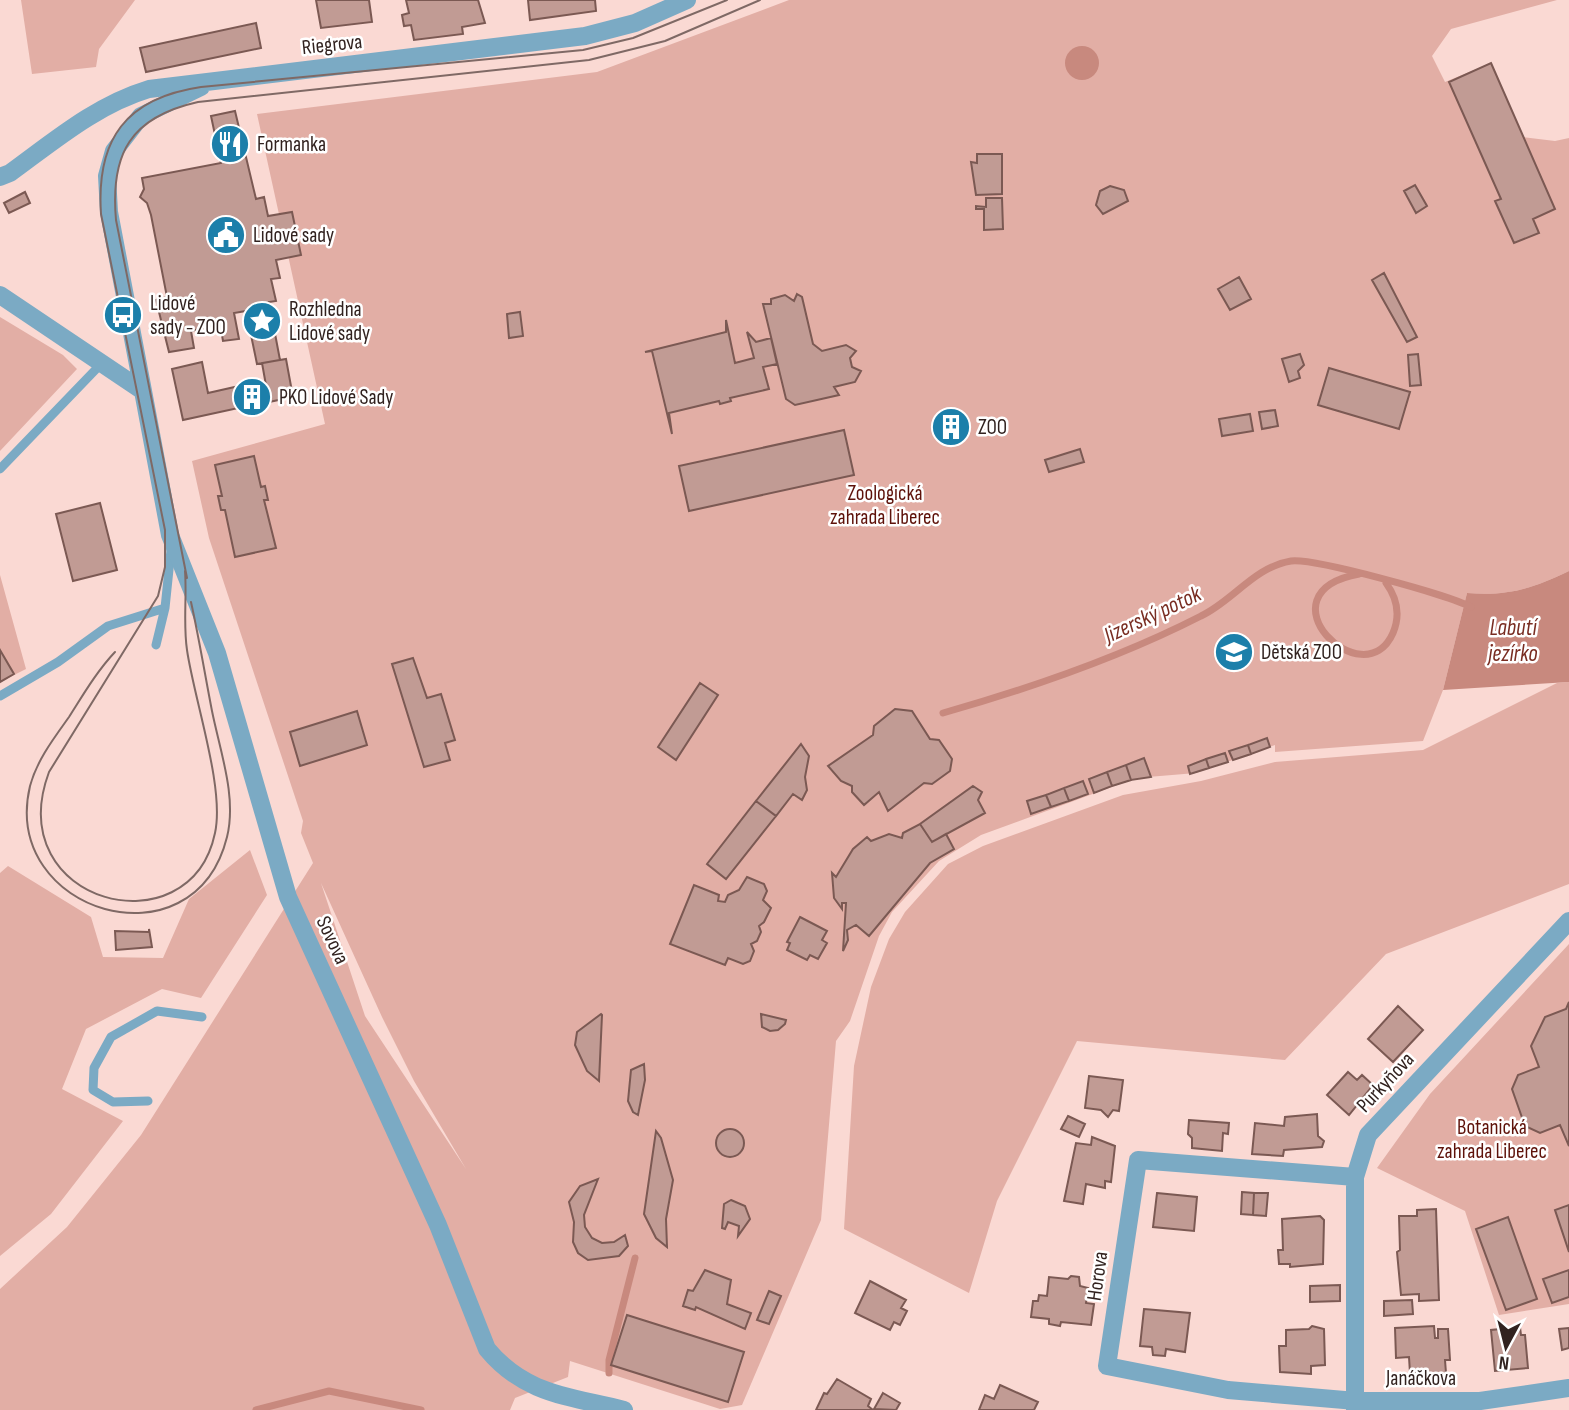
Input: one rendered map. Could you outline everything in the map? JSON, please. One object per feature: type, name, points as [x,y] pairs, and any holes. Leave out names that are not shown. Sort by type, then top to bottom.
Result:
[{"type":"street","name":"Riegrova","points":[[0,177],[10,173],[93,113],[126,96],[149,89],[585,36],[635,23],[687,0]]},
{"type":"street","points":[[141,391],[108,212],[107,176],[111,159],[124,135],[141,116],[216,80]]},
{"type":"street","points":[[0,295],[141,391]]},
{"type":"street","name":"Sovova","points":[[141,391],[170,535],[217,653],[288,897],[438,1225],[487,1349],[500,1364],[530,1387],[624,1410]]},
{"type":"street","name":"Purkyňova","points":[[1356,1406],[1355,1177],[1368,1135],[1569,920]]},
{"type":"street","name":"Horova","points":[[1355,1177],[1138,1160],[1107,1366],[1227,1390],[1356,1406]]},
{"type":"street","name":"Janáčkova","points":[[1356,1406],[1480,1401],[1569,1388]]},
{"type":"lane","points":[[0,470],[102,364]]},
{"type":"lane","points":[[156,645],[171,568],[170,535]]},
{"type":"lane","points":[[0,696],[58,662],[108,626],[165,608]]},
{"type":"lane","points":[[148,1101],[113,1102],[93,1090],[94,1068],[111,1037],[157,1011],[202,1017]]},
{"type":"green space","points":[[21,0],[135,0],[99,49],[96,67],[32,74]]},
{"type":"green space","name":"Zoologická zahrada Liberec","points":[[789,0],[1557,0],[1451,29],[1432,56],[1445,82],[1491,63],[1523,137],[1555,141],[1569,138],[1569,571],[1520,590],[1467,593],[1443,690],[1423,741],[1275,752],[1275,745],[1196,773],[1136,778],[981,835],[939,861],[892,912],[879,936],[850,1021],[836,1041],[821,1220],[742,1405],[720,1409],[570,1361],[568,1377],[515,1398],[510,1410],[0,1410],[0,1289],[67,1227],[141,1135],[313,863],[301,833],[303,821],[209,538],[192,461],[325,424],[257,114],[597,72]],"holes":[[[321,883],[414,1081],[466,1169],[365,1016]]]},
{"type":"green space","points":[[0,317],[63,355],[77,369],[0,451]]},
{"type":"green space","points":[[0,575],[26,669],[0,682]]},
{"type":"green space","points":[[1569,682],[1569,884],[1386,954],[1285,1060],[1077,1041],[997,1201],[969,1293],[844,1229],[854,1066],[871,987],[889,939],[905,912],[948,864],[983,846],[1123,795],[1201,781],[1275,762],[1423,750],[1557,683]]},
{"type":"green space","points":[[250,850],[267,895],[201,998],[162,989],[86,1029],[62,1089],[123,1121],[51,1214],[0,1256],[0,873],[8,866],[91,917],[103,957],[163,958],[189,899]]},
{"type":"green space","name":"Botanická zahrada Liberec","points":[[1569,944],[1569,1304],[1499,1315],[1465,1211],[1377,1168],[1430,1094]]},
{"type":"water","points":[[1082,46],[1094,51],[1099,63],[1094,75],[1082,80],[1070,75],[1065,63],[1070,51]]},
{"type":"water","name":"Labutí jezírko","points":[[1569,571],[1569,682],[1443,690],[1467,593],[1520,590]]},
{"type":"building","points":[[316,0],[369,0],[372,22],[321,28]]},
{"type":"building","points":[[406,0],[478,0],[485,23],[462,27],[463,34],[414,40],[411,25],[404,26],[402,15],[409,13]]},
{"type":"building","points":[[528,0],[595,0],[596,11],[530,20]]},
{"type":"building","points":[[256,23],[261,48],[146,72],[140,48]]},
{"type":"building","points":[[1491,63],[1555,209],[1533,219],[1539,233],[1514,243],[1495,201],[1501,199],[1449,82]]},
{"type":"building","name":"Lidové sady","points":[[235,111],[256,199],[264,197],[268,216],[292,212],[301,255],[276,260],[280,278],[271,279],[276,301],[269,302],[280,360],[257,364],[246,311],[234,313],[239,339],[223,341],[220,324],[191,331],[194,348],[169,352],[156,300],[167,297],[151,215],[147,203],[140,197],[144,189],[142,178],[221,163],[211,116]]},
{"type":"building","points":[[977,154],[1002,154],[1002,194],[976,195],[971,162],[977,163]]},
{"type":"building","points":[[1415,185],[1427,206],[1416,213],[1404,191]]},
{"type":"building","points":[[1110,186],[1124,190],[1128,201],[1103,214],[1096,205],[1100,191]]},
{"type":"building","points":[[25,192],[30,203],[9,213],[4,203]]},
{"type":"building","points":[[986,198],[1002,198],[1003,229],[984,230],[984,209],[976,209],[976,206],[986,207]]},
{"type":"building","points":[[1384,273],[1417,337],[1407,342],[1372,280]]},
{"type":"building","points":[[1239,277],[1251,299],[1230,310],[1218,289]]},
{"type":"building","points":[[797,294],[802,297],[813,344],[822,351],[846,345],[856,351],[850,358],[852,367],[861,371],[855,382],[834,387],[839,395],[795,405],[786,399],[763,304],[771,304],[771,299],[785,295],[794,301]]},
{"type":"building","points":[[520,312],[523,336],[509,338],[507,314]]},
{"type":"building","points":[[726,320],[735,363],[754,358],[747,332],[756,342],[771,338],[777,364],[763,367],[769,389],[730,398],[731,401],[720,404],[719,401],[669,413],[672,434],[652,351],[645,352],[726,332]]},
{"type":"building","points":[[1300,354],[1304,365],[1298,371],[1300,378],[1289,382],[1282,359]]},
{"type":"building","points":[[1418,354],[1421,385],[1410,386],[1408,355]]},
{"type":"building","points":[[286,359],[293,397],[269,402],[262,363]]},
{"type":"building","points":[[202,362],[208,393],[239,386],[243,407],[183,420],[172,369]]},
{"type":"building","points":[[1329,368],[1410,392],[1399,429],[1318,405]]},
{"type":"building","name":"PKO Lidové Sady","points":[[261,387],[264,403],[243,407],[240,391]]},
{"type":"building","points":[[1275,410],[1278,426],[1262,429],[1259,412]]},
{"type":"building","points":[[1250,414],[1253,431],[1222,436],[1219,419]]},
{"type":"building","name":"ZOO","points":[[958,415],[962,437],[944,440],[940,418]]},
{"type":"building","points":[[844,430],[854,475],[689,511],[679,466]]},
{"type":"building","points":[[1080,449],[1084,462],[1049,472],[1045,460]]},
{"type":"building","points":[[254,456],[261,487],[265,486],[268,500],[264,500],[276,548],[235,557],[225,510],[221,510],[218,496],[222,496],[215,465]]},
{"type":"building","points":[[100,503],[117,570],[73,581],[56,514]]},
{"type":"building","points":[[0,650],[14,674],[0,682]]},
{"type":"building","points":[[413,658],[427,698],[441,694],[455,740],[445,743],[450,760],[424,767],[392,664]]},
{"type":"building","points":[[700,683],[718,695],[676,760],[658,747]]},
{"type":"building","points":[[895,709],[912,711],[930,739],[939,740],[952,759],[950,771],[932,784],[924,783],[888,811],[879,792],[864,805],[852,792],[852,786],[841,781],[828,766],[873,735],[874,726]]},
{"type":"building","points":[[357,711],[367,745],[300,766],[290,732]]},
{"type":"building","points":[[1267,738],[1270,747],[1251,754],[1248,745]]},
{"type":"building","points":[[801,744],[809,756],[805,777],[807,790],[802,800],[793,794],[776,816],[756,801]]},
{"type":"building","points":[[1248,745],[1251,754],[1233,760],[1229,751]]},
{"type":"building","points":[[1225,753],[1228,762],[1209,768],[1206,759]]},
{"type":"building","points":[[1144,758],[1151,777],[1131,780],[1126,765]]},
{"type":"building","points":[[1206,759],[1209,768],[1190,774],[1188,766]]},
{"type":"building","points":[[1126,765],[1131,780],[1112,786],[1107,772]]},
{"type":"building","points":[[1107,772],[1112,786],[1094,793],[1089,779]]},
{"type":"building","points":[[1083,781],[1088,794],[1069,801],[1064,788]]},
{"type":"building","points":[[973,786],[982,792],[978,800],[985,813],[932,842],[920,824]]},
{"type":"building","points":[[1064,788],[1069,801],[1051,807],[1046,795]]},
{"type":"building","points":[[1046,795],[1051,807],[1031,814],[1027,801]]},
{"type":"building","points":[[756,801],[776,816],[726,879],[707,864]]},
{"type":"building","points":[[920,824],[932,842],[946,834],[954,849],[930,863],[869,936],[856,925],[847,930],[848,940],[843,951],[846,903],[842,903],[842,909],[834,898],[832,873],[836,877],[853,849],[867,837],[871,841],[889,834],[902,838],[903,833]]},
{"type":"building","points":[[747,877],[764,884],[767,891],[763,900],[771,908],[759,926],[761,932],[757,941],[751,944],[754,951],[750,961],[743,964],[728,958],[725,965],[670,944],[694,885],[719,895],[718,901],[725,902],[728,895],[739,890]]},
{"type":"building","points":[[800,917],[827,931],[822,940],[827,943],[818,959],[810,955],[807,960],[787,950],[790,943],[787,942]]},
{"type":"building","points":[[149,929],[152,947],[116,950],[115,931],[149,932]]},
{"type":"building","points":[[1569,1002],[1569,1146],[1560,1125],[1540,1133],[1525,1126],[1512,1089],[1518,1075],[1539,1067],[1531,1046],[1545,1017],[1566,1009]]},
{"type":"building","points":[[1398,1006],[1423,1030],[1393,1062],[1368,1039]]},
{"type":"building","points":[[601,1014],[599,1081],[587,1071],[575,1045],[577,1032]]},
{"type":"building","points":[[761,1014],[786,1020],[785,1024],[778,1030],[770,1031],[762,1027]]},
{"type":"building","points":[[644,1064],[645,1080],[638,1115],[633,1112],[628,1101],[631,1070]]},
{"type":"building","points":[[1348,1072],[1357,1080],[1362,1075],[1373,1085],[1349,1115],[1327,1095]]},
{"type":"building","points":[[1089,1076],[1123,1080],[1119,1111],[1113,1110],[1108,1117],[1101,1110],[1085,1108]]},
{"type":"building","points":[[1317,1114],[1318,1136],[1324,1141],[1322,1147],[1284,1150],[1283,1156],[1252,1154],[1255,1123],[1284,1126],[1285,1117]]},
{"type":"building","points":[[1068,1116],[1085,1124],[1079,1137],[1061,1129]]},
{"type":"building","points":[[1189,1120],[1229,1123],[1228,1134],[1223,1133],[1222,1151],[1192,1148],[1192,1138],[1188,1134]]},
{"type":"building","points":[[730,1129],[740,1133],[744,1143],[740,1153],[730,1157],[720,1153],[716,1143],[720,1133]]},
{"type":"building","points":[[656,1131],[661,1138],[673,1180],[666,1219],[667,1247],[656,1238],[644,1214]]},
{"type":"building","points":[[1092,1137],[1115,1146],[1111,1182],[1105,1181],[1105,1188],[1086,1184],[1083,1204],[1064,1201],[1076,1143],[1091,1145]]},
{"type":"building","points":[[598,1179],[584,1215],[585,1227],[592,1238],[602,1243],[614,1242],[625,1235],[628,1246],[619,1256],[588,1260],[578,1253],[573,1242],[574,1222],[569,1202],[580,1186]]},
{"type":"building","points":[[1242,1192],[1254,1193],[1253,1215],[1241,1214]]},
{"type":"building","points":[[1157,1193],[1197,1197],[1194,1231],[1153,1227]]},
{"type":"building","points":[[1254,1193],[1268,1193],[1266,1216],[1253,1215]]},
{"type":"building","points":[[731,1200],[745,1206],[750,1219],[738,1236],[739,1226],[728,1222],[725,1229],[722,1228],[724,1204]]},
{"type":"building","points":[[1569,1205],[1569,1252],[1555,1210]]},
{"type":"building","points":[[1436,1209],[1439,1300],[1419,1301],[1419,1294],[1401,1295],[1397,1252],[1400,1250],[1399,1216],[1417,1216],[1417,1210]]},
{"type":"building","points":[[1320,1216],[1324,1220],[1323,1264],[1290,1267],[1290,1264],[1279,1264],[1278,1250],[1283,1250],[1282,1219]]},
{"type":"building","points":[[1508,1217],[1537,1299],[1506,1310],[1476,1229]]},
{"type":"building","points":[[705,1270],[731,1280],[727,1304],[751,1313],[745,1329],[696,1307],[695,1310],[683,1306],[688,1290],[693,1291]]},
{"type":"building","points":[[1569,1270],[1569,1297],[1552,1303],[1543,1279]]},
{"type":"building","points":[[1071,1276],[1079,1277],[1080,1286],[1088,1288],[1086,1303],[1094,1304],[1091,1325],[1061,1322],[1060,1326],[1049,1324],[1049,1319],[1031,1317],[1033,1301],[1038,1301],[1039,1295],[1047,1296],[1049,1277],[1068,1279]]},
{"type":"building","points":[[870,1281],[906,1300],[901,1308],[907,1311],[900,1325],[894,1322],[890,1330],[855,1313]]},
{"type":"building","points":[[1340,1285],[1340,1301],[1310,1302],[1310,1286]]},
{"type":"building","points":[[769,1291],[781,1296],[769,1324],[757,1320]]},
{"type":"building","points":[[1412,1300],[1413,1314],[1384,1316],[1384,1301]]},
{"type":"building","points":[[1144,1309],[1190,1313],[1185,1352],[1166,1349],[1165,1356],[1153,1355],[1152,1347],[1140,1346]]},
{"type":"building","points":[[627,1315],[744,1352],[728,1402],[611,1365]]},
{"type":"building","points":[[1312,1326],[1324,1329],[1325,1365],[1311,1366],[1311,1374],[1280,1372],[1279,1346],[1286,1346],[1286,1330],[1309,1329]]},
{"type":"building","points":[[1434,1326],[1435,1338],[1438,1338],[1438,1329],[1448,1329],[1450,1360],[1445,1360],[1446,1373],[1420,1376],[1419,1373],[1410,1373],[1409,1357],[1396,1358],[1395,1328]]},
{"type":"building","points":[[1520,1327],[1521,1335],[1525,1335],[1528,1368],[1495,1371],[1491,1330]]},
{"type":"building","points":[[1569,1328],[1569,1348],[1562,1350],[1559,1329]]},
{"type":"building","points":[[837,1379],[871,1399],[868,1406],[873,1410],[816,1410],[824,1393],[827,1394]]},
{"type":"building","points":[[1000,1385],[1038,1402],[1034,1410],[979,1410],[985,1395],[994,1399]]},
{"type":"building","points":[[883,1393],[900,1403],[896,1410],[874,1409]]},
{"type":"waterway","name":"Jizerský potok","points":[[943,713],[1107,659],[1213,610],[1266,570],[1291,561],[1326,565],[1381,578],[1471,607]]},
{"type":"waterway","points":[[1359,574],[1330,585],[1317,601],[1317,618],[1326,635],[1342,648],[1361,654],[1379,650],[1393,633],[1397,607],[1386,583]]},
{"type":"waterway","name":"Jizerský potok","points":[[609,1373],[609,1360],[635,1258]]},
{"type":"waterway","points":[[256,1410],[329,1391],[421,1410]]},
{"type":"tram line","points":[[185,571],[186,640],[216,792],[215,833],[199,870],[172,892],[139,901],[104,897],[73,881],[51,854],[41,817],[49,772],[158,596],[165,567],[165,530],[101,214],[104,164],[121,126],[135,112],[153,101],[201,87],[583,50],[633,38],[727,0]]},
{"type":"tram line","points":[[187,578],[116,220],[117,175],[122,157],[141,128],[156,117],[198,102],[589,60],[665,41],[760,0]]},
{"type":"tram line","points":[[115,652],[90,683],[37,767],[30,786],[28,830],[43,866],[70,893],[105,909],[142,913],[178,903],[208,878],[227,837],[230,822],[229,790],[191,602]]},
{"type":"place","name":"Formanka","points":[[230,144]]},
{"type":"place","name":"Lidové sady","points":[[226,235]]},
{"type":"place","name":"Lidové sady - ZOO","points":[[123,315]]},
{"type":"place","name":"Rozhledna Lidové sady","points":[[262,321]]},
{"type":"place","name":"PKO Lidové Sady","points":[[252,397]]},
{"type":"place","name":"ZOO","points":[[951,427]]},
{"type":"place","name":"Dětská ZOO","points":[[1234,652]]}]
